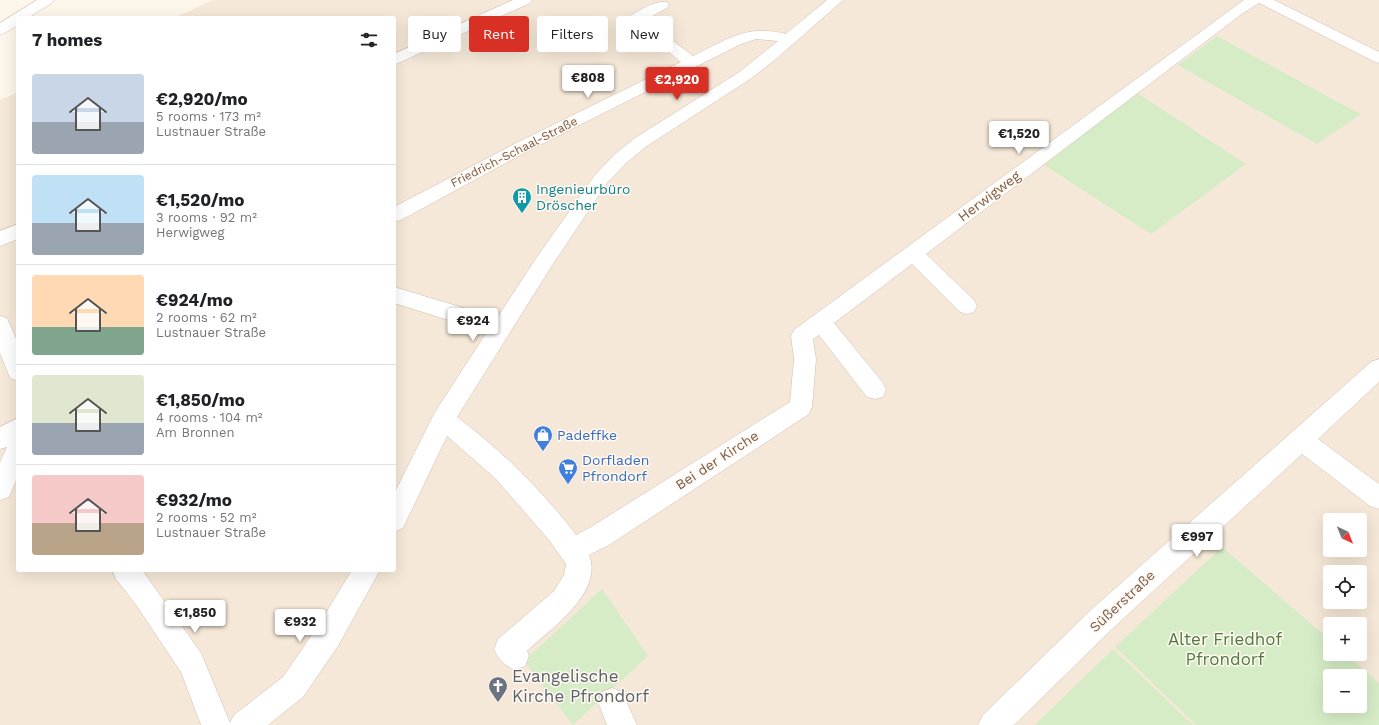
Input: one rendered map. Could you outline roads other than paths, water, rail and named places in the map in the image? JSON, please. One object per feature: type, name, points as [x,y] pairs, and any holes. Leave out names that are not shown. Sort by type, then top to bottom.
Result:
[{"type":"street","points":[[21,16],[47,0]]},
{"type":"street","points":[[396,59],[525,0]]},
{"type":"street","points":[[396,516],[443,419],[580,207],[601,179],[620,159],[641,142],[744,76],[836,0]]},
{"type":"street","name":"Herwigweg","points":[[802,336],[1238,10],[1254,0]]},
{"type":"street","points":[[1263,0],[1379,58]]},
{"type":"street","points":[[662,5],[635,19],[691,62]]},
{"type":"street","points":[[0,30],[16,19]]},
{"type":"street","name":"Friedrich-Schaal-Straße","points":[[396,214],[522,147],[691,62],[749,35],[773,34],[789,40]]},
{"type":"street","points":[[0,239],[16,232]]},
{"type":"street","points":[[913,253],[967,306]]},
{"type":"street","points":[[396,296],[501,328]]},
{"type":"street","points":[[821,322],[875,390]]},
{"type":"street","points":[[0,324],[16,367]]},
{"type":"street","name":"Bei der Kirche","points":[[572,550],[600,536],[801,407],[805,359],[802,336]]},
{"type":"street","name":"Süßerstraße","points":[[993,725],[1102,619],[1379,368]]},
{"type":"street","points":[[443,419],[505,471],[558,531],[572,550],[579,563],[577,580],[562,600],[508,649],[515,656]]},
{"type":"street","points":[[0,439],[16,429]]},
{"type":"street","points":[[1301,440],[1379,498]]},
{"type":"street","points":[[0,489],[16,453]]},
{"type":"street","points":[[127,572],[146,597],[191,664],[216,725]]},
{"type":"street","points":[[244,725],[293,687],[325,641],[366,572]]},
{"type":"place","name":"Ingenieurbüro Dröscher","points":[[522,214]]},
{"type":"place","name":"Padeffke","points":[[543,452]]},
{"type":"place","name":"Dorfladen Pfrondorf","points":[[568,485]]},
{"type":"place","name":"Evangelische Kirche Pfrondorf","points":[[498,703]]},
{"type":"park label","name":"Alter Friedhof Pfrondorf","points":[[1225,649]]}]
